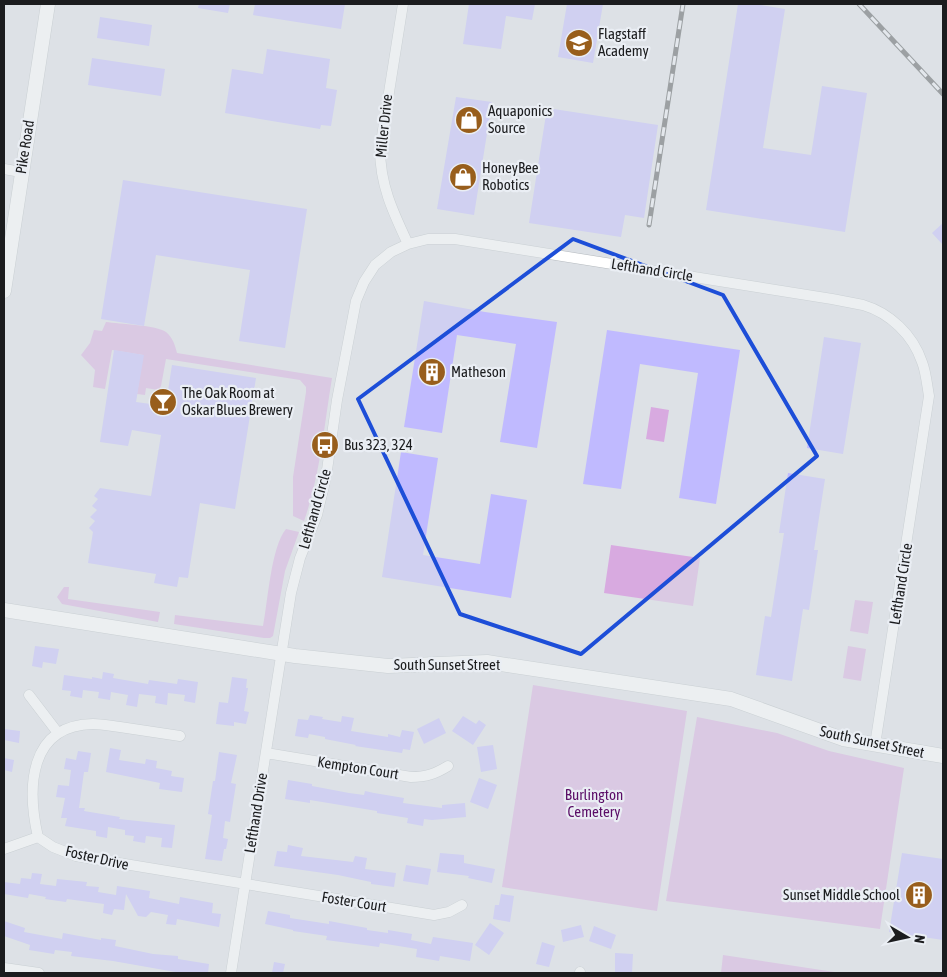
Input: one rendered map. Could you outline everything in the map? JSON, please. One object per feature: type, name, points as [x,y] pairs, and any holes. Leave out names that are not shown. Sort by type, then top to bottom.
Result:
[{"type":"street","name":"Pike Road","points":[[4,291],[48,4]]},
{"type":"street","name":"Miller Drive","points":[[403,4],[390,76],[380,160],[383,183],[408,244]]},
{"type":"street","points":[[4,169],[21,172]]},
{"type":"street","name":"Lefthand Circle","points":[[282,653],[291,593],[326,477],[337,400],[356,301],[364,282],[375,265],[391,252],[408,244],[428,239],[455,239],[832,299],[864,306],[880,312],[894,321],[906,333],[916,347],[923,362],[929,396],[875,745]]},
{"type":"street","name":"South Sunset Street","points":[[4,610],[282,653],[388,666],[487,662],[731,699],[818,731],[875,745],[943,756]]},
{"type":"street","name":"Lefthand Drive","points":[[230,973],[282,653]]},
{"type":"street","points":[[29,694],[58,733]]},
{"type":"street","points":[[4,849],[38,837],[32,814],[32,790],[36,764],[43,749],[58,733],[75,726],[94,724],[180,736]]},
{"type":"street","name":"Kempton Court","points":[[266,753],[411,777],[425,777],[448,766]]},
{"type":"street","name":"Foster Drive","points":[[38,837],[53,847],[76,856],[245,884]]},
{"type":"street","name":"Foster Court","points":[[245,884],[434,914],[449,912],[462,905]]},
{"type":"street","points":[[4,968],[39,973]]},
{"type":"highlighted area","points":[[573,239],[723,295],[817,456],[581,654],[460,614],[358,399]]},
{"type":"green space","points":[[106,322],[146,326],[166,332],[174,344],[177,353],[332,378],[318,469],[304,521],[293,516],[293,477],[306,392],[306,387],[300,380],[166,359],[161,386],[158,390],[146,388],[145,395],[137,394],[143,355],[112,350],[105,389],[93,387],[95,370],[81,355],[90,343],[94,330],[102,331]]},
{"type":"green space","points":[[651,407],[669,410],[664,442],[646,439]]},
{"type":"green space","points":[[286,529],[299,532],[285,571],[273,636],[264,638],[174,624],[175,615],[263,626],[273,561],[281,537]]},
{"type":"green space","points":[[611,545],[700,558],[693,606],[604,593]]},
{"type":"green space","points":[[64,587],[69,587],[68,599],[160,612],[158,622],[62,604],[57,597]]},
{"type":"green space","points":[[855,600],[873,602],[868,634],[850,631]]},
{"type":"green space","points":[[848,646],[866,649],[861,681],[843,678]]},
{"type":"green space","name":"Burlington Cemetery","points":[[533,685],[687,711],[657,911],[502,887]]},
{"type":"green space","points":[[697,717],[777,733],[829,751],[904,768],[880,929],[666,901]]},
{"type":"green space","points":[[723,955],[841,973],[721,973]]},
{"type":"building","points":[[199,4],[230,4],[228,13],[198,8]]},
{"type":"building","points":[[255,4],[345,4],[341,29],[253,15]]},
{"type":"building","points":[[469,4],[535,4],[532,20],[506,16],[501,49],[463,44]]},
{"type":"building","name":"Flagstaff Academy","points":[[567,4],[603,4],[593,63],[558,57]]},
{"type":"building","points":[[738,4],[754,4],[785,9],[763,148],[811,155],[822,86],[867,93],[845,232],[706,210]]},
{"type":"building","points":[[100,17],[152,25],[149,46],[97,38]]},
{"type":"building","points":[[267,49],[330,59],[326,88],[337,90],[331,126],[321,125],[320,129],[225,113],[232,69],[263,74]]},
{"type":"building","points":[[92,58],[165,69],[161,96],[88,85]]},
{"type":"building","points":[[456,97],[492,102],[474,215],[437,209]]},
{"type":"building","points":[[547,108],[658,125],[644,218],[625,215],[621,237],[529,223]]},
{"type":"building","points":[[123,180],[307,209],[285,348],[239,341],[250,270],[156,255],[144,326],[101,319]]},
{"type":"building","points":[[943,223],[943,245],[932,233]]},
{"type":"building","name":"Matheson","points":[[424,301],[557,322],[537,448],[500,442],[516,344],[457,335],[442,433],[404,427]]},
{"type":"building","points":[[607,330],[740,350],[716,504],[679,498],[698,373],[640,364],[621,489],[583,484]]},
{"type":"building","points":[[824,337],[861,343],[843,454],[807,448]]},
{"type":"building","points":[[114,350],[144,355],[136,402],[158,405],[160,396],[167,397],[172,365],[256,378],[235,509],[200,503],[188,578],[179,577],[177,587],[154,583],[156,574],[88,563],[93,532],[89,528],[95,521],[90,517],[97,510],[92,506],[98,499],[94,496],[100,488],[151,496],[161,435],[132,430],[128,446],[100,442]]},
{"type":"building","points":[[401,452],[438,458],[423,555],[480,564],[491,494],[527,500],[511,598],[382,577]]},
{"type":"building","points":[[788,473],[825,479],[814,550],[818,550],[809,610],[803,609],[792,681],[756,675],[765,616],[771,617],[784,533],[779,533]]},
{"type":"building","points":[[35,646],[59,649],[56,664],[43,662],[42,668],[32,666]]},
{"type":"building","points":[[103,672],[114,674],[113,678],[148,684],[149,680],[177,684],[178,679],[198,682],[195,703],[184,701],[185,695],[168,693],[167,705],[155,703],[156,696],[139,694],[137,707],[126,705],[128,695],[111,692],[110,700],[98,698],[99,692],[83,690],[82,698],[70,696],[71,691],[62,690],[64,675],[102,679]]},
{"type":"building","points":[[232,677],[247,679],[246,688],[248,688],[244,711],[249,712],[246,724],[234,722],[234,726],[216,724],[219,702],[228,703]]},
{"type":"building","points":[[310,715],[341,722],[342,716],[354,718],[351,731],[388,737],[388,734],[400,737],[402,730],[414,732],[410,750],[403,749],[402,753],[355,746],[309,734],[308,738],[295,736],[298,719],[308,720]]},
{"type":"building","points":[[463,716],[476,724],[479,720],[486,725],[473,745],[452,731]]},
{"type":"building","points":[[439,718],[446,733],[424,744],[417,729]]},
{"type":"building","points":[[4,729],[20,731],[19,743],[4,740]]},
{"type":"building","points":[[493,745],[497,769],[481,772],[477,747]]},
{"type":"building","points":[[110,748],[121,750],[119,760],[145,764],[146,759],[157,761],[156,768],[172,771],[171,776],[184,778],[182,792],[159,789],[160,783],[106,772]]},
{"type":"building","points":[[78,751],[91,753],[88,772],[84,772],[79,808],[85,808],[84,811],[120,817],[119,819],[175,825],[172,848],[161,847],[162,838],[146,836],[145,843],[133,841],[134,836],[125,835],[125,830],[108,827],[107,838],[96,836],[96,831],[65,826],[67,818],[61,818],[65,798],[56,797],[58,785],[69,786],[71,770],[64,769],[66,758],[76,760]]},
{"type":"building","points":[[219,752],[237,755],[231,783],[236,784],[230,822],[225,821],[223,838],[228,839],[222,861],[205,859],[212,815],[208,814]]},
{"type":"building","points":[[4,758],[14,760],[12,772],[4,770]]},
{"type":"building","points":[[479,778],[497,785],[488,809],[470,802]]},
{"type":"building","points":[[288,780],[349,793],[364,795],[365,791],[404,798],[403,803],[442,808],[442,805],[465,803],[466,817],[424,819],[423,826],[407,823],[408,818],[377,813],[377,811],[310,800],[310,803],[285,799]]},
{"type":"building","points":[[288,845],[303,848],[301,856],[353,862],[355,856],[367,858],[365,869],[396,873],[394,887],[371,884],[371,882],[338,875],[274,866],[277,851],[287,852]]},
{"type":"building","points":[[440,853],[464,855],[464,863],[495,869],[492,883],[468,878],[469,876],[437,872]]},
{"type":"building","name":"Sunset Middle School","points":[[902,853],[943,859],[943,940],[889,932]]},
{"type":"building","points":[[406,865],[431,869],[428,885],[403,881]]},
{"type":"building","points":[[32,873],[42,874],[40,884],[56,886],[57,879],[87,882],[86,886],[99,887],[98,892],[116,895],[117,886],[150,891],[149,898],[179,904],[180,897],[213,903],[212,913],[221,914],[219,927],[177,919],[176,925],[166,924],[168,915],[151,912],[146,917],[138,916],[126,894],[124,910],[114,909],[112,915],[103,913],[104,904],[67,899],[66,902],[45,899],[46,897],[29,894],[28,898],[4,894],[4,882],[20,884],[21,878],[31,879]]},
{"type":"building","points":[[501,894],[514,896],[510,922],[493,919],[495,905],[499,905]]},
{"type":"building","points":[[268,911],[290,915],[290,918],[329,924],[329,921],[388,933],[388,930],[412,934],[411,940],[431,944],[433,937],[473,943],[470,961],[440,956],[439,961],[416,957],[417,949],[380,943],[379,947],[326,940],[327,936],[293,931],[265,924]]},
{"type":"building","points":[[4,921],[25,928],[24,932],[62,939],[63,933],[101,940],[101,938],[116,940],[115,946],[153,954],[178,956],[178,959],[209,964],[208,973],[181,973],[71,956],[72,952],[55,950],[54,954],[29,950],[30,945],[4,936]]},
{"type":"building","points":[[490,923],[504,933],[489,955],[475,945]]},
{"type":"building","points":[[581,925],[584,937],[563,942],[561,930]]},
{"type":"building","points":[[594,926],[616,935],[611,949],[589,941]]},
{"type":"building","points":[[542,942],[555,946],[549,967],[536,964]]},
{"type":"building","points":[[615,953],[633,954],[632,973],[615,973]]},
{"type":"building","points":[[274,962],[285,964],[283,973],[272,973]]},
{"type":"railway","points":[[649,225],[683,4]]},
{"type":"railway","points":[[859,4],[943,94]]},
{"type":"place","name":"Flagstaff Academy","points":[[579,43]]},
{"type":"place","name":"Aquaponics Source","points":[[469,120]]},
{"type":"place","name":"HoneyBee Robotics","points":[[463,177]]},
{"type":"place","name":"Matheson","points":[[432,372]]},
{"type":"place","name":"The Oak Room at Oskar Blues Brewery","points":[[163,402]]},
{"type":"place","name":"Bus 323, 324","points":[[325,445]]},
{"type":"place","name":"Sunset Middle School","points":[[919,895]]}]
